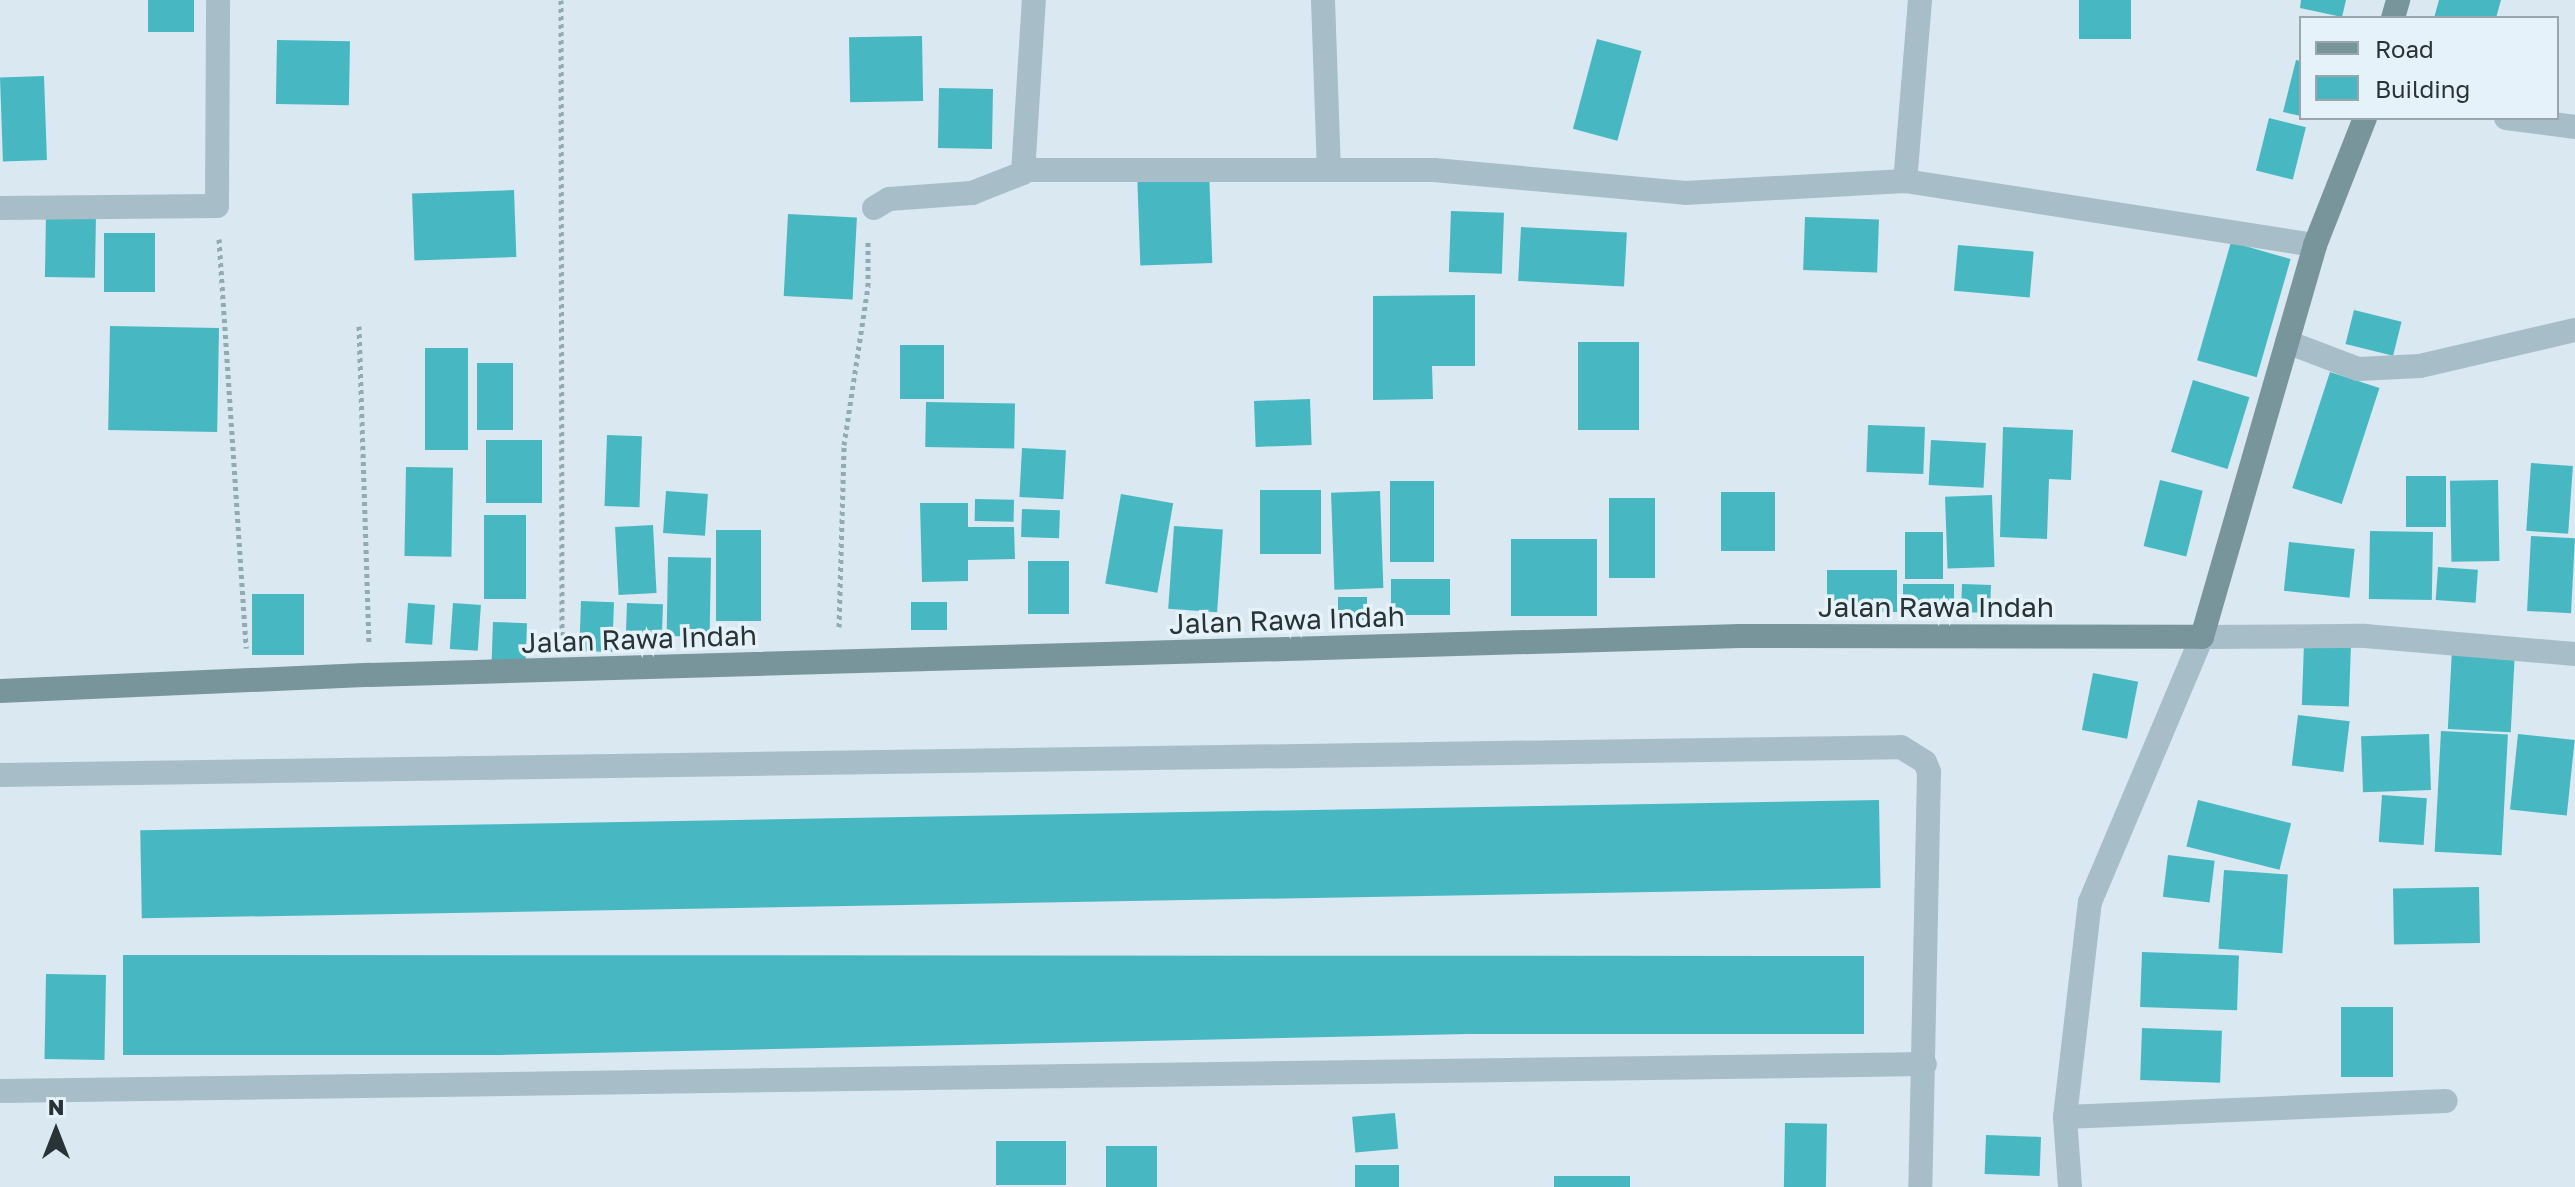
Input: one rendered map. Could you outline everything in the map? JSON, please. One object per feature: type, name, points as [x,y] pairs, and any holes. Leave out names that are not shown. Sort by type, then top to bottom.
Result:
[{"type":"street","points":[[0,208],[217,206],[218,0]]},
{"type":"street","points":[[1023,170],[1034,0]]},
{"type":"street","points":[[1323,0],[1329,168]]},
{"type":"street","points":[[1905,181],[1920,0]]},
{"type":"street","points":[[2070,1187],[2065,1117],[2090,902],[2202,637],[2315,245],[2364,120]]},
{"type":"street","points":[[2521,120],[2575,127]]},
{"type":"street","points":[[874,208],[889,199],[972,193],[1011,181],[1023,170],[1434,170],[1685,193],[1905,181],[2315,245]]},
{"type":"street","points":[[2287,342],[2358,369],[2420,366],[2575,330]]},
{"type":"street","name":"Jalan Rawa Indah","points":[[0,691],[370,675],[562,672],[1740,636],[2365,636],[2575,654]]},
{"type":"street","points":[[0,775],[1901,747],[1925,762],[1929,772],[1920,1187]]},
{"type":"street","points":[[0,1091],[1925,1064]]},
{"type":"street","points":[[2065,1117],[2446,1101]]},
{"type":"path","points":[[561,0],[562,672]]},
{"type":"path","points":[[217,206],[248,681]]},
{"type":"path","points":[[837,664],[844,445],[874,208]]},
{"type":"path","points":[[359,326],[370,675]]},
{"type":"building","points":[[148,0],[194,0],[194,32],[148,32]]},
{"type":"building","points":[[2079,0],[2131,0],[2131,39],[2079,39]]},
{"type":"building","points":[[2301,0],[2346,0],[2342,16],[2300,8]]},
{"type":"building","points":[[2439,0],[2501,0],[2497,16],[2435,16]]},
{"type":"building","points":[[922,36],[923,101],[850,102],[849,37]]},
{"type":"building","points":[[1597,39],[1641,51],[1617,141],[1573,129]]},
{"type":"building","points":[[277,40],[350,41],[349,105],[276,104]]},
{"type":"building","points":[[2296,60],[2299,61],[2299,116],[2283,112]]},
{"type":"building","points":[[44,76],[47,160],[3,161],[0,78]]},
{"type":"building","points":[[939,88],[993,89],[992,149],[938,148]]},
{"type":"building","points":[[2269,118],[2306,127],[2293,180],[2256,170]]},
{"type":"building","points":[[1209,169],[1212,263],[1140,265],[1137,172]]},
{"type":"building","points":[[514,190],[516,257],[414,261],[412,194]]},
{"type":"building","points":[[1451,211],[1504,213],[1502,274],[1449,272]]},
{"type":"building","points":[[46,214],[96,215],[95,278],[45,277]]},
{"type":"building","points":[[788,214],[857,218],[853,299],[784,296]]},
{"type":"building","points":[[1805,217],[1879,220],[1877,273],[1803,270]]},
{"type":"building","points":[[1521,227],[1627,233],[1624,286],[1518,281]]},
{"type":"building","points":[[104,233],[155,233],[155,292],[104,292]]},
{"type":"building","points":[[2231,242],[2291,259],[2257,377],[2197,360]]},
{"type":"building","points":[[1958,245],[2034,252],[2030,297],[1954,291]]},
{"type":"building","points":[[1475,295],[1475,366],[1432,366],[1433,399],[1373,400],[1373,296]]},
{"type":"building","points":[[2354,310],[2402,322],[2393,356],[2346,344]]},
{"type":"building","points":[[110,326],[219,328],[217,432],[108,430]]},
{"type":"building","points":[[1578,342],[1639,342],[1639,430],[1578,430]]},
{"type":"building","points":[[900,345],[944,345],[944,399],[900,399]]},
{"type":"building","points":[[425,348],[468,348],[468,450],[425,450]]},
{"type":"building","points":[[477,363],[513,363],[513,430],[477,430]]},
{"type":"building","points":[[2330,372],[2379,388],[2342,504],[2292,488]]},
{"type":"building","points":[[2193,380],[2249,397],[2227,469],[2171,452]]},
{"type":"building","points":[[1310,399],[1312,445],[1256,447],[1254,401]]},
{"type":"building","points":[[926,402],[1015,404],[1014,449],[925,447]]},
{"type":"building","points":[[1868,425],[1925,427],[1923,474],[1866,472]]},
{"type":"building","points":[[2003,427],[2073,430],[2071,480],[2049,479],[2047,539],[2000,537]]},
{"type":"building","points":[[607,435],[642,436],[640,507],[605,506]]},
{"type":"building","points":[[486,440],[542,440],[542,503],[486,503]]},
{"type":"building","points":[[1931,440],[1986,443],[1984,488],[1929,485]]},
{"type":"building","points":[[1022,448],[1066,450],[1063,499],[1019,497]]},
{"type":"building","points":[[2531,463],[2573,466],[2568,534],[2526,531]]},
{"type":"building","points":[[406,467],[453,468],[451,557],[404,556]]},
{"type":"building","points":[[2406,476],[2446,476],[2446,527],[2406,527]]},
{"type":"building","points":[[2160,480],[2203,491],[2186,557],[2144,546]]},
{"type":"building","points":[[2498,480],[2499,561],[2451,562],[2450,481]]},
{"type":"building","points":[[1390,481],[1434,481],[1434,562],[1390,562]]},
{"type":"building","points":[[1260,490],[1321,490],[1321,554],[1260,554]]},
{"type":"building","points":[[666,491],[708,494],[705,536],[663,533]]},
{"type":"building","points":[[1380,491],[1383,588],[1334,590],[1331,493]]},
{"type":"building","points":[[1721,492],[1775,492],[1775,551],[1721,551]]},
{"type":"building","points":[[1121,494],[1173,503],[1157,593],[1105,584]]},
{"type":"building","points":[[1992,495],[1995,567],[1948,569],[1945,497]]},
{"type":"building","points":[[1609,498],[1655,498],[1655,578],[1609,578]]},
{"type":"building","points":[[975,499],[1014,500],[1014,522],[975,521]]},
{"type":"building","points":[[920,503],[968,503],[968,527],[1014,527],[1015,559],[968,560],[968,581],[922,582]]},
{"type":"building","points":[[1022,509],[1060,510],[1059,538],[1021,537]]},
{"type":"building","points":[[484,515],[526,515],[526,599],[484,599]]},
{"type":"building","points":[[653,525],[657,593],[619,595],[615,527]]},
{"type":"building","points":[[1174,526],[1223,529],[1217,612],[1168,609]]},
{"type":"building","points":[[716,530],[761,530],[761,621],[716,621]]},
{"type":"building","points":[[2370,531],[2433,532],[2432,600],[2369,599]]},
{"type":"building","points":[[1905,532],[1943,532],[1943,579],[1905,579]]},
{"type":"building","points":[[2531,536],[2575,538],[2571,613],[2527,611]]},
{"type":"building","points":[[1511,539],[1597,539],[1597,616],[1511,616]]},
{"type":"building","points":[[2289,542],[2355,549],[2350,598],[2284,591]]},
{"type":"building","points":[[668,557],[711,558],[710,637],[667,636]]},
{"type":"building","points":[[1028,561],[1069,561],[1069,614],[1028,614]]},
{"type":"building","points":[[2438,567],[2478,570],[2476,603],[2436,600]]},
{"type":"building","points":[[1827,570],[1897,570],[1897,612],[1827,612]]},
{"type":"building","points":[[1391,579],[1450,579],[1450,615],[1391,615]]},
{"type":"building","points":[[1903,584],[1954,584],[1954,613],[1903,613]]},
{"type":"building","points":[[1962,584],[1991,585],[1990,613],[1961,612]]},
{"type":"building","points":[[252,594],[304,594],[304,655],[252,655]]},
{"type":"building","points":[[1338,597],[1367,597],[1367,620],[1338,620]]},
{"type":"building","points":[[581,601],[614,602],[612,652],[579,651]]},
{"type":"building","points":[[911,602],[947,602],[947,630],[911,630]]},
{"type":"building","points":[[408,603],[435,605],[432,645],[405,643]]},
{"type":"building","points":[[453,603],[481,605],[478,651],[450,649]]},
{"type":"building","points":[[627,603],[663,604],[662,640],[626,639]]},
{"type":"building","points":[[493,622],[527,623],[526,661],[492,660]]},
{"type":"building","points":[[2304,643],[2351,645],[2349,707],[2302,705]]},
{"type":"building","points":[[2452,649],[2515,652],[2511,732],[2448,729]]},
{"type":"building","points":[[2093,673],[2138,682],[2127,739],[2082,730]]},
{"type":"building","points":[[2298,715],[2350,721],[2343,772],[2292,766]]},
{"type":"building","points":[[2441,731],[2508,735],[2502,855],[2435,852]]},
{"type":"building","points":[[2429,734],[2431,790],[2363,792],[2361,736]]},
{"type":"building","points":[[2518,734],[2575,740],[2567,816],[2510,810]]},
{"type":"building","points":[[2382,795],[2427,798],[2424,845],[2379,842]]},
{"type":"building","points":[[1879,800],[1881,888],[142,918],[140,830]]},
{"type":"building","points":[[2198,800],[2291,823],[2280,870],[2186,847]]},
{"type":"building","points":[[2168,855],[2215,861],[2210,902],[2163,897]]},
{"type":"building","points":[[2224,870],[2288,874],[2282,953],[2218,949]]},
{"type":"building","points":[[2479,887],[2480,943],[2394,944],[2393,889]]},
{"type":"building","points":[[2142,952],[2239,955],[2237,1010],[2140,1007]]},
{"type":"building","points":[[123,955],[1864,956],[1864,1034],[1468,1034],[498,1055],[123,1055]]},
{"type":"building","points":[[46,974],[106,975],[105,1060],[45,1059]]},
{"type":"building","points":[[2341,1007],[2393,1007],[2393,1077],[2341,1077]]},
{"type":"building","points":[[2142,1028],[2222,1031],[2220,1083],[2140,1080]]},
{"type":"building","points":[[1395,1113],[1398,1149],[1355,1153],[1352,1117]]},
{"type":"building","points":[[1785,1123],[1827,1124],[1826,1187],[1784,1187]]},
{"type":"building","points":[[1986,1135],[2041,1137],[2040,1176],[1985,1174]]},
{"type":"building","points":[[996,1141],[1066,1141],[1066,1185],[996,1185]]},
{"type":"building","points":[[1106,1146],[1157,1146],[1157,1187],[1106,1187]]},
{"type":"building","points":[[1355,1165],[1399,1165],[1399,1187],[1355,1187]]},
{"type":"building","points":[[1554,1176],[1630,1176],[1630,1187],[1554,1187]]}]
